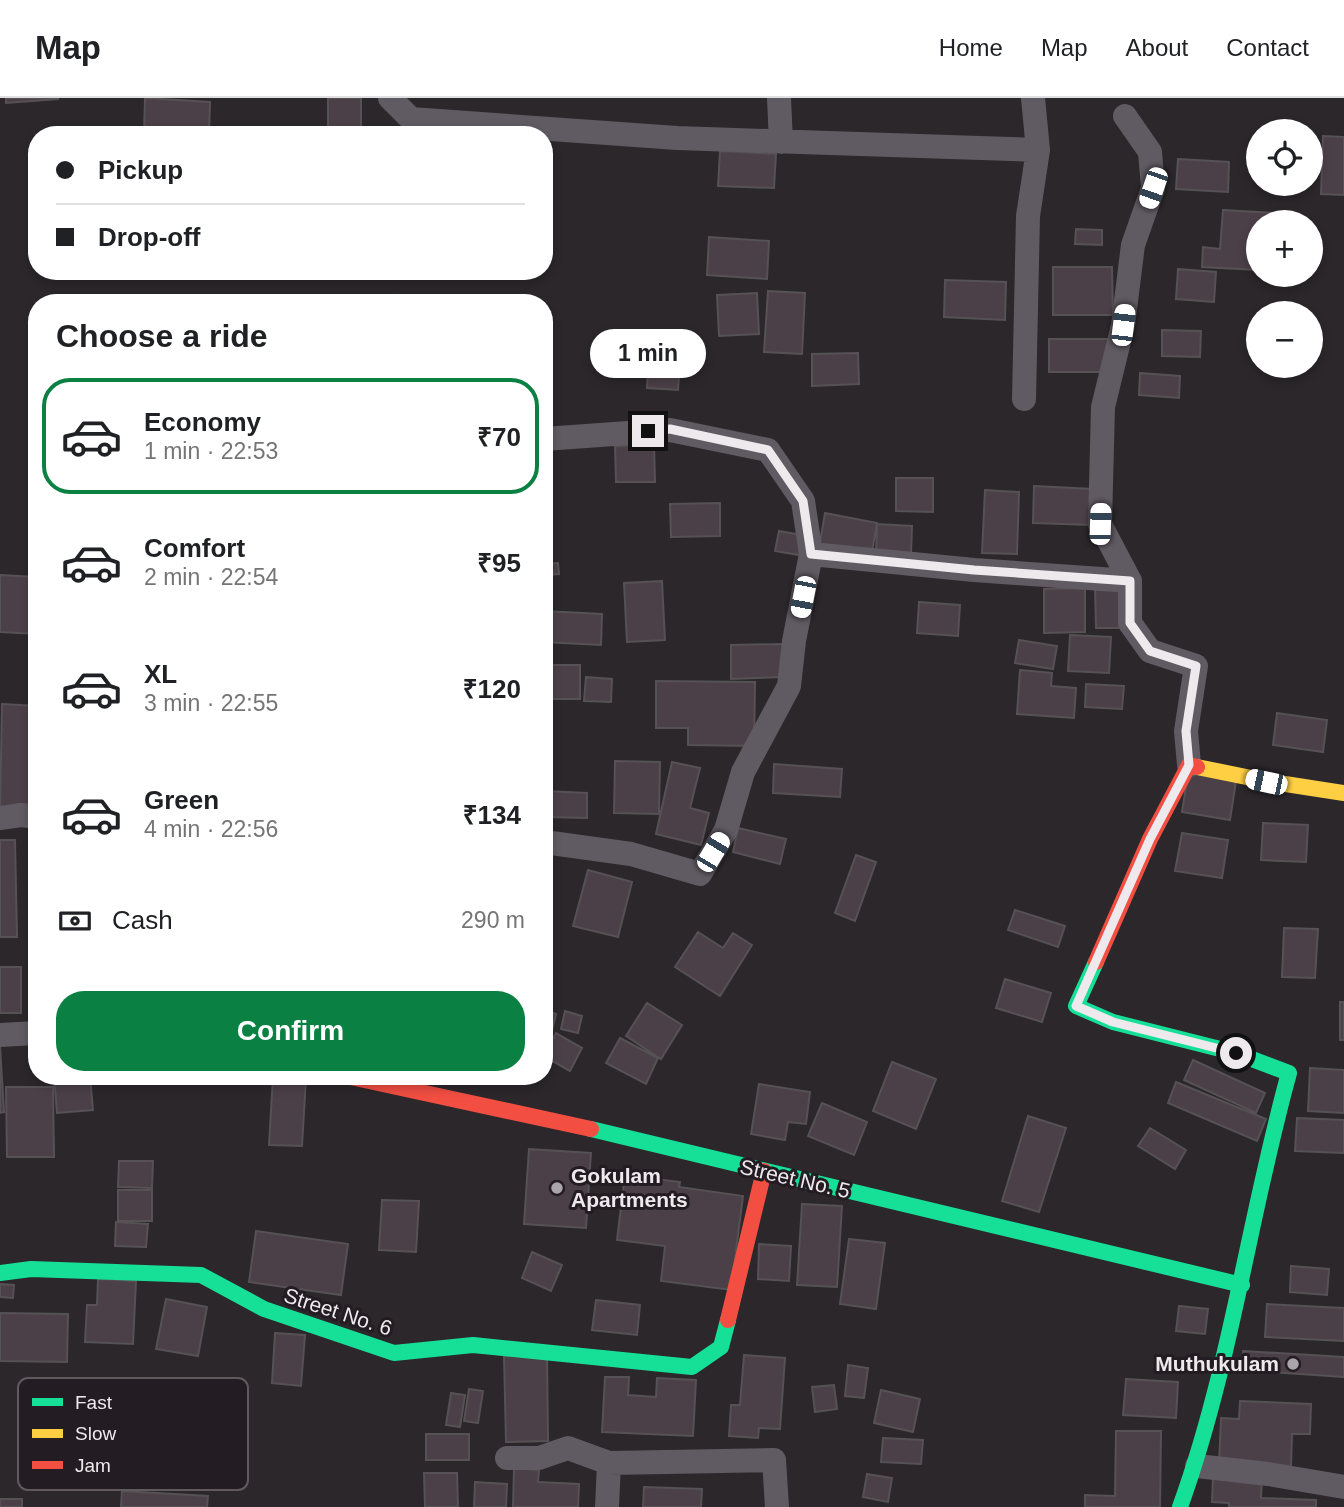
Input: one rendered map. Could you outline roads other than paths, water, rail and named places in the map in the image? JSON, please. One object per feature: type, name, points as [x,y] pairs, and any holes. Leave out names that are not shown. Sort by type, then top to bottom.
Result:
[{"type":"street","points":[[390,98],[411,119],[509,126]]},
{"type":"street","points":[[779,98],[781,142]]},
{"type":"street","points":[[1024,399],[1028,216],[1038,150],[1033,98]]},
{"type":"street","points":[[1125,116],[1150,152],[1153,188],[1133,245],[1123,325],[1103,407],[1100,524],[1130,581],[1130,623],[1150,651],[1196,666],[1186,731],[1189,765],[1145,851],[1076,1006],[1113,1022],[1236,1053],[1289,1073],[1268,1150],[1242,1285],[1197,1466],[1180,1507]]},
{"type":"street","points":[[553,129],[677,138],[1038,150]]},
{"type":"street","points":[[553,438],[670,429],[768,450],[803,501],[811,554],[794,641],[789,686],[743,772],[726,830],[700,874],[631,854],[553,843]]},
{"type":"street","points":[[811,554],[974,570],[1130,581]]},
{"type":"street","points":[[1189,765],[1266,782],[1344,793]]},
{"type":"street","points":[[0,818],[28,816]]},
{"type":"street","points":[[0,1035],[28,1033]]},
{"type":"street","name":"Street No. 5","points":[[389,1085],[551,1119],[1242,1285]]},
{"type":"street","name":"Street No. 6","points":[[0,1273],[31,1269],[201,1275],[264,1309],[394,1353],[473,1345],[692,1367],[721,1347],[764,1171]]},
{"type":"street","points":[[507,1458],[539,1458],[568,1448],[609,1463],[774,1460],[778,1507]]},
{"type":"street","points":[[607,1507],[609,1463]]},
{"type":"street","points":[[1197,1466],[1268,1474],[1344,1487]]},
{"type":"place","name":"Gokulam Apartments","points":[[557,1188]]},
{"type":"place","name":"Muthukulam","points":[[1293,1364]]}]
